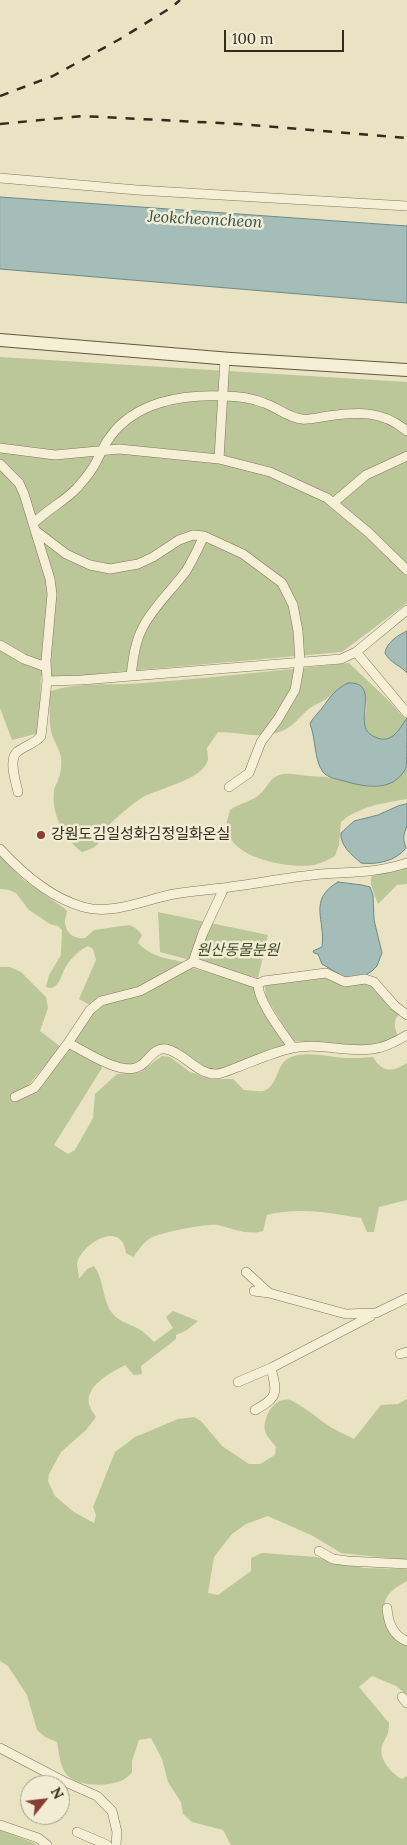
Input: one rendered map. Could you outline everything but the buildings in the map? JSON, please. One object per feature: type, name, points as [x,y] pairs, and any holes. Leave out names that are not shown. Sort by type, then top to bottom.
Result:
[{"type":"main road","points":[[0,340],[407,370]]},
{"type":"street","points":[[0,178],[138,190],[407,206]]},
{"type":"street","points":[[219,459],[225,358]]},
{"type":"street","points":[[34,528],[41,516],[76,489],[95,465],[101,451],[111,436],[127,420],[141,410],[158,402],[182,398],[223,396],[263,402],[304,420],[350,413],[367,413],[389,418],[407,430]]},
{"type":"street","points":[[0,448],[55,455],[119,449],[219,459],[270,472],[327,498],[369,533],[407,570]]},
{"type":"street","points":[[333,503],[366,475],[407,456]]},
{"type":"street","points":[[0,464],[19,483],[24,494],[50,579],[52,594],[46,667],[47,681],[40,738],[31,745],[17,751],[14,756],[18,792]]},
{"type":"street","points":[[34,528],[66,554],[90,565],[110,569],[138,564],[153,558],[179,540],[193,535],[204,536],[243,554],[282,582],[293,605],[298,631],[300,662],[296,690],[261,742],[249,773],[229,788]]},
{"type":"street","points":[[131,676],[134,653],[149,615],[185,572],[204,536]]},
{"type":"street","points":[[47,681],[341,659],[356,652],[407,610]]},
{"type":"street","points":[[0,645],[24,659],[46,667]]},
{"type":"street","points":[[356,652],[407,713]]},
{"type":"street","points":[[0,849],[15,866],[46,889],[69,902],[85,907],[105,908],[135,904],[169,895],[320,874],[364,872],[391,868],[407,862]]},
{"type":"street","points":[[15,1097],[34,1088],[94,1005],[140,991],[193,962],[203,934],[224,888]]},
{"type":"street","points":[[193,962],[258,984],[264,981],[326,973],[345,982],[365,979],[374,982],[395,1006],[407,1014]]},
{"type":"street","points":[[258,984],[258,989],[264,1002],[293,1048]]},
{"type":"street","points":[[68,1043],[112,1065],[134,1069],[157,1051],[163,1049],[170,1050],[201,1070],[215,1074],[293,1048],[311,1046],[356,1050],[374,1049],[407,1035]]},
{"type":"street","points":[[246,1272],[269,1293]]},
{"type":"street","points":[[254,1291],[269,1293],[346,1314],[376,1314]]},
{"type":"street","points":[[238,1382],[271,1368],[407,1298]]},
{"type":"street","points":[[255,1410],[271,1400],[275,1395],[276,1387],[271,1368]]},
{"type":"street","points":[[319,1552],[333,1558],[348,1561],[407,1564]]},
{"type":"street","points":[[387,1608],[388,1618],[396,1634],[399,1638],[407,1641]]},
{"type":"street","points":[[0,1748],[63,1781],[97,1796],[112,1811],[117,1832],[116,1845]]},
{"type":"street","points":[[0,1824],[38,1838],[47,1845]]},
{"type":"street","points":[[77,1832],[107,1845]]},
{"type":"green space","points":[[0,357],[407,382],[407,603],[342,652],[78,677],[41,676],[39,733],[12,740],[0,708]]},
{"type":"green space","points":[[349,663],[406,720],[393,736],[387,739],[380,739],[368,732],[365,723],[367,704],[365,696],[359,685],[349,684],[313,706],[290,727],[278,733],[253,735],[218,732],[207,748],[208,760],[204,767],[188,779],[137,801],[108,826],[98,844],[90,850],[82,852],[64,833],[57,817],[54,799],[54,790],[61,771],[61,760],[51,731],[49,692],[72,686],[169,681]]},
{"type":"green space","points":[[407,767],[407,799],[372,806],[356,812],[341,822],[339,845],[335,856],[320,863],[304,866],[292,865],[252,856],[241,850],[228,833],[227,824],[230,810],[257,796],[279,775],[326,777],[372,787],[390,783]]},
{"type":"green space","points":[[0,856],[24,880],[67,911],[66,927],[67,931],[72,935],[78,938],[85,938],[94,930],[129,925],[142,935],[138,943],[149,952],[183,962],[173,970],[150,982],[90,1005],[79,999],[96,960],[93,949],[88,946],[79,951],[71,960],[65,968],[60,981],[55,986],[52,988],[46,987],[49,975],[61,955],[62,930],[29,910],[16,893],[0,889]]},
{"type":"green space","points":[[407,860],[407,884],[397,885],[378,904],[371,885],[371,877]]},
{"type":"green space","name":"원산동물분원","points":[[158,912],[268,935],[258,978],[160,952]]},
{"type":"green space","points":[[0,967],[10,967],[21,972],[46,997],[48,1008],[40,1031],[61,1047],[26,1088],[13,1095],[13,1102],[30,1094],[70,1047],[101,1064],[102,1068],[54,1145],[68,1154],[75,1150],[93,1118],[95,1094],[117,1074],[141,1072],[162,1056],[170,1057],[190,1072],[216,1079],[233,1079],[244,1090],[259,1091],[263,1091],[272,1085],[281,1065],[285,1061],[302,1054],[346,1058],[373,1057],[380,1066],[388,1069],[397,1068],[407,1063],[407,1200],[379,1207],[374,1232],[367,1232],[361,1218],[338,1214],[290,1211],[267,1215],[263,1231],[251,1233],[212,1225],[161,1234],[147,1241],[133,1257],[126,1253],[123,1243],[117,1237],[102,1238],[86,1248],[80,1255],[77,1263],[79,1279],[87,1269],[94,1266],[100,1277],[106,1302],[118,1319],[141,1330],[154,1342],[173,1328],[166,1317],[173,1311],[198,1321],[187,1330],[176,1335],[176,1339],[141,1366],[142,1374],[134,1375],[125,1365],[106,1376],[94,1387],[90,1393],[89,1400],[90,1408],[96,1417],[86,1430],[61,1452],[49,1474],[48,1481],[55,1496],[74,1512],[94,1523],[96,1515],[93,1507],[115,1452],[135,1437],[178,1419],[194,1417],[201,1421],[222,1446],[249,1464],[260,1464],[275,1455],[276,1447],[266,1433],[265,1421],[268,1413],[282,1400],[286,1399],[294,1402],[329,1426],[354,1439],[381,1405],[398,1404],[407,1399],[407,1560],[341,1553],[313,1536],[268,1516],[246,1524],[232,1534],[214,1557],[208,1593],[218,1595],[251,1571],[251,1558],[262,1553],[316,1557],[363,1568],[407,1569],[407,1581],[390,1593],[386,1599],[384,1612],[391,1632],[407,1644],[407,1695],[396,1686],[372,1676],[359,1687],[389,1723],[388,1733],[381,1751],[384,1761],[398,1777],[402,1779],[407,1776],[407,1845],[231,1845],[223,1830],[192,1822],[183,1814],[181,1802],[168,1782],[162,1759],[151,1738],[139,1740],[132,1761],[132,1772],[123,1780],[102,1785],[78,1782],[70,1777],[70,1775],[67,1775],[63,1768],[57,1742],[45,1737],[37,1730],[27,1695],[8,1666],[0,1661]]},
{"type":"green space","points":[[192,968],[254,985],[286,1045],[223,1070],[211,1070],[169,1047],[147,1060],[128,1066],[97,1055],[75,1040],[75,1035],[99,1006]]},
{"type":"green space","points":[[326,976],[369,983],[400,1013],[396,1018],[395,1024],[398,1036],[372,1047],[293,1041],[266,997],[265,986],[271,982]]},
{"type":"green space","points":[[0,1830],[34,1843],[36,1845],[0,1845]]},
{"type":"water","name":"Jeokcheoncheon","points":[[0,197],[407,226],[407,303],[0,269]]},
{"type":"water","points":[[407,631],[407,673],[385,653],[390,643],[396,637]]},
{"type":"water","points":[[348,683],[357,684],[365,692],[365,726],[367,731],[373,736],[381,739],[390,738],[398,731],[407,718],[406,768],[400,776],[386,785],[369,786],[336,779],[325,774],[320,767],[310,724],[333,693]]},
{"type":"water","points":[[407,804],[407,825],[404,834],[406,848],[392,859],[380,863],[361,863],[342,842],[341,833],[354,821],[378,815]]},
{"type":"water","points":[[338,882],[370,887],[373,895],[374,920],[382,953],[377,966],[364,976],[347,979],[322,964],[318,954],[313,951],[322,947],[320,903],[329,889]]},
{"type":"railway","points":[[0,96],[53,76],[120,39],[172,7],[180,0]]},
{"type":"railway","points":[[0,124],[82,116],[239,124],[407,138]]},
{"type":"place","name":"강원도김일성화김정일화온실","points":[[41,835]]}]
